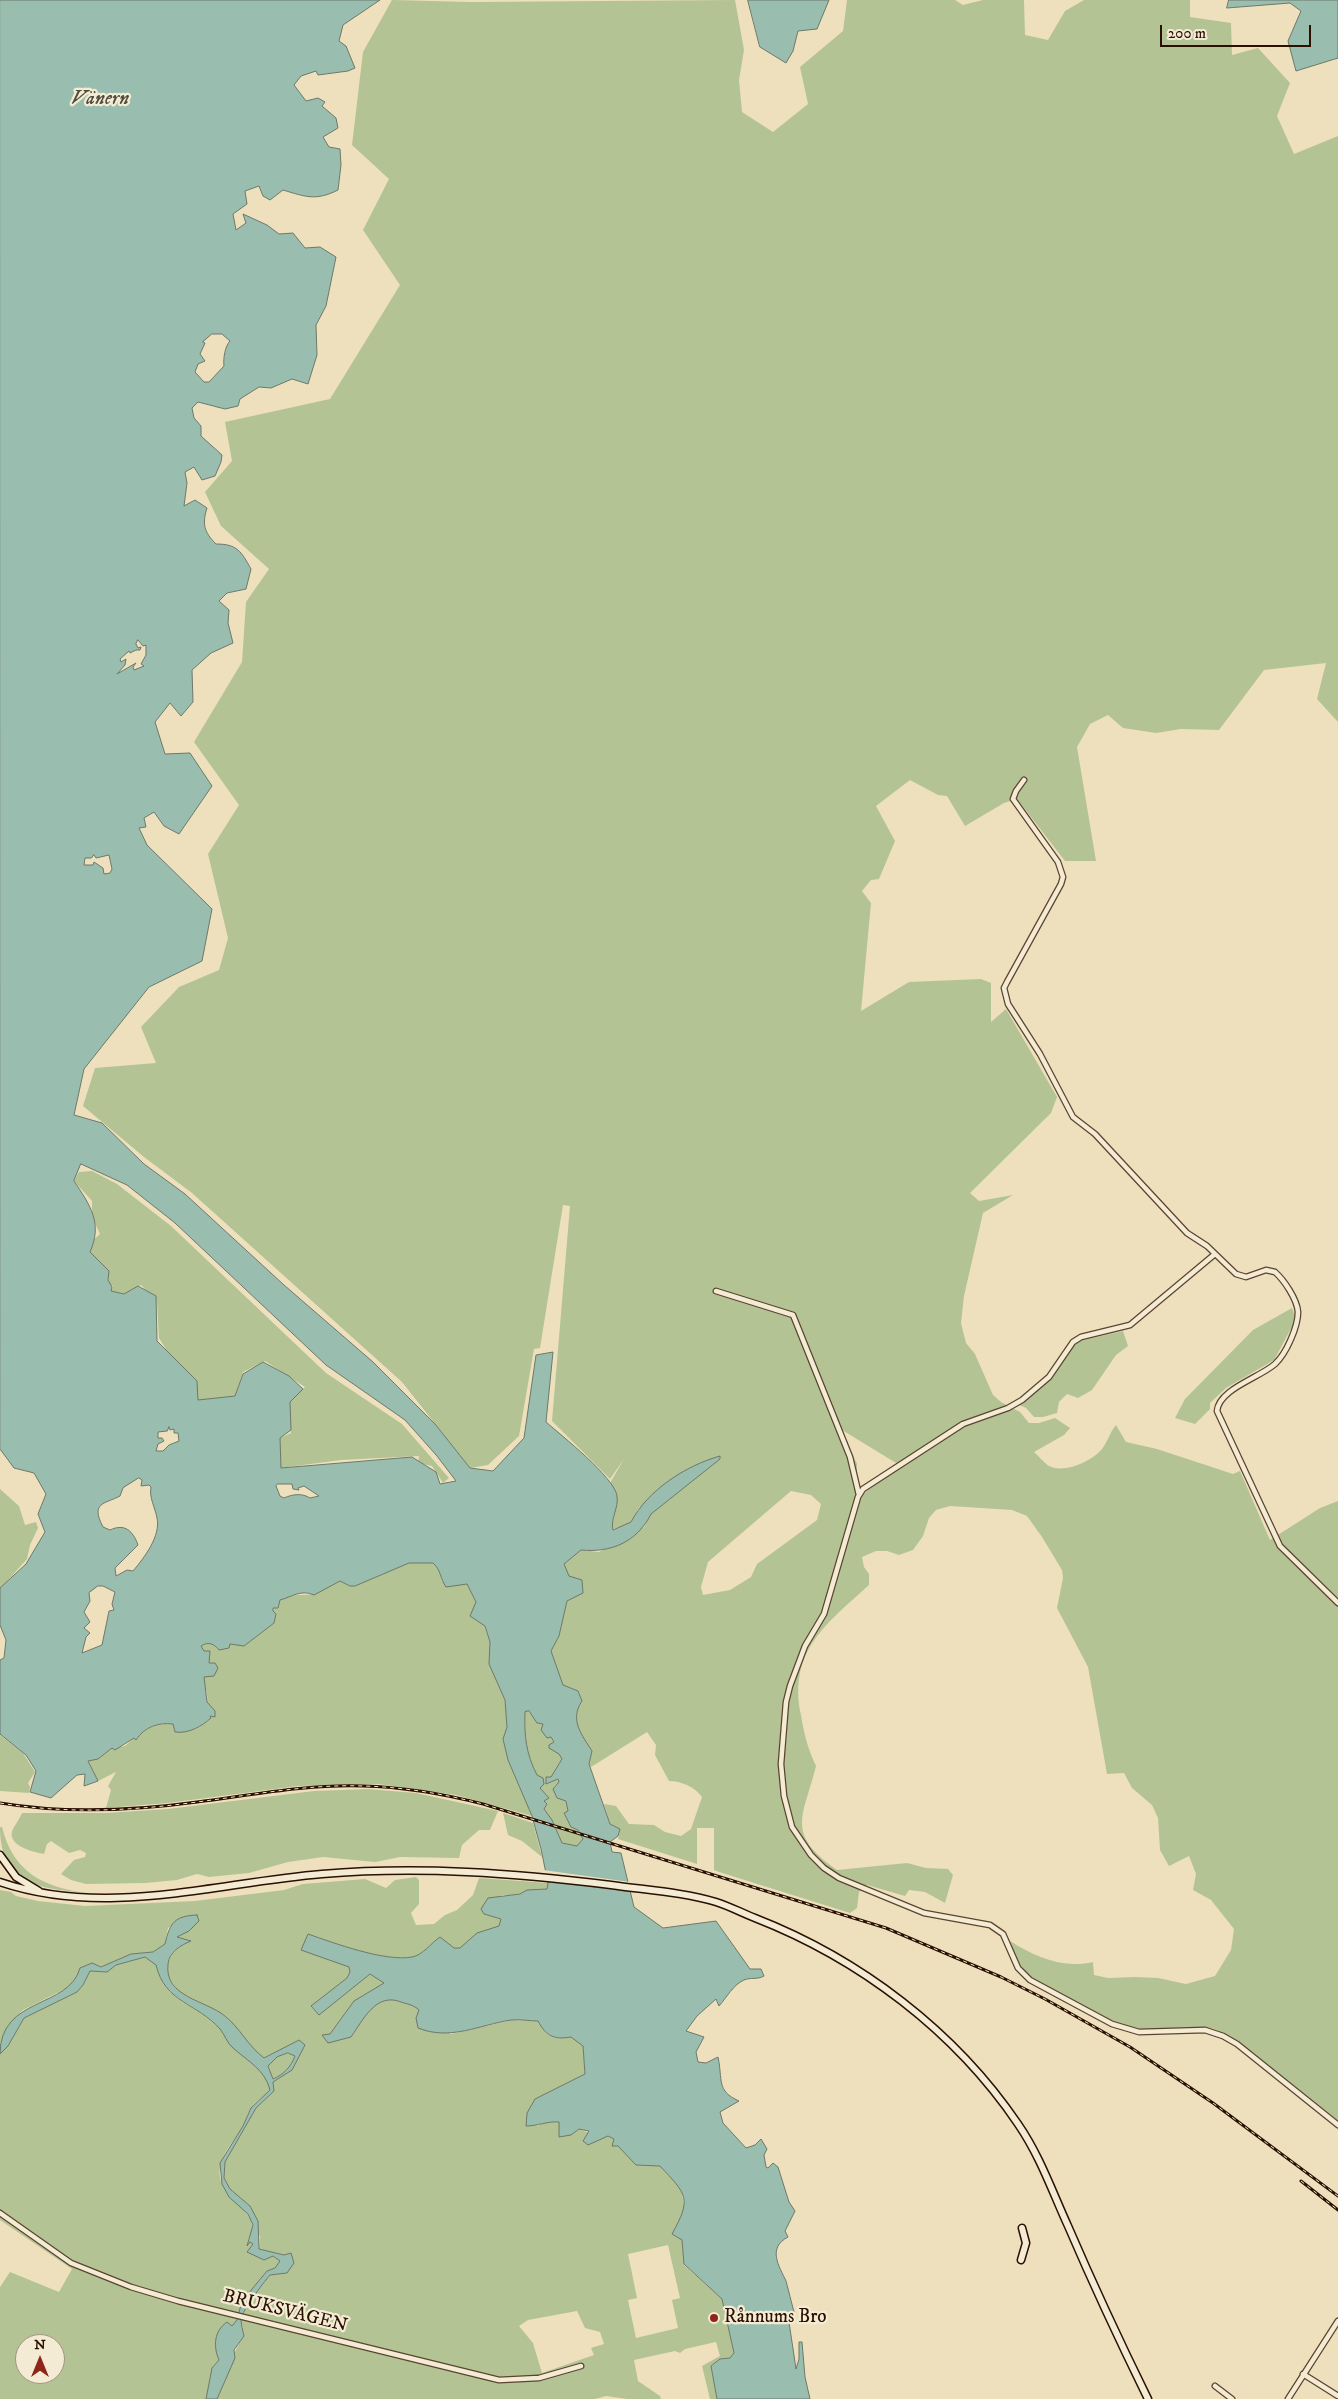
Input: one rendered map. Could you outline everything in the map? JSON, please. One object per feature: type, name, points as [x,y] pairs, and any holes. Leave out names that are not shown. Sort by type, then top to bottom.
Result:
[{"type":"street","points":[[1024,780],[1013,798],[1058,862],[1063,877],[1061,884],[1004,988],[1008,1004],[1040,1054],[1073,1117],[1095,1134],[1187,1233],[1241,1276],[1250,1276],[1266,1270],[1275,1272],[1297,1306],[1296,1324],[1279,1360],[1227,1394],[1219,1403],[1217,1411],[1280,1546],[1338,1603]]},
{"type":"street","points":[[1215,1254],[1130,1325],[1081,1337],[1073,1342],[1050,1377],[1022,1400],[1008,1408],[963,1424],[874,1480],[859,1495],[824,1614],[805,1646],[790,1686],[786,1702],[781,1780],[792,1827],[799,1839],[824,1868],[839,1878],[924,1913],[979,1921],[998,1929],[1008,1942],[1018,1968],[1030,1980],[1112,2024],[1139,2032],[1190,2029],[1214,2031],[1237,2044],[1338,2125]]},
{"type":"street","points":[[716,1291],[793,1315],[847,1449],[859,1495]]},
{"type":"street","points":[[0,1855],[16,1876],[45,1894]]},
{"type":"street","points":[[1,1883],[45,1894],[102,1899],[139,1898],[348,1872],[464,1871],[543,1876],[715,1902],[787,1930],[868,1976],[914,2011],[947,2040],[992,2089],[1017,2122],[1038,2156],[1066,2222],[1147,2396]]},
{"type":"street","name":"BRUKSVÄGEN","points":[[0,2213],[71,2263],[131,2287],[178,2301],[499,2380],[539,2378],[581,2366]]},
{"type":"street","points":[[1021,2260],[1026,2243],[1022,2228]]},
{"type":"street","points":[[1288,2399],[1338,2321]]},
{"type":"street","points":[[1303,2374],[1338,2396]]},
{"type":"street","points":[[1216,2386],[1232,2399]]},
{"type":"green space","points":[[392,0],[472,2],[735,0],[744,50],[739,80],[742,112],[773,132],[808,104],[800,67],[843,31],[847,0],[955,0],[963,5],[983,0],[1024,0],[1025,35],[1048,40],[1065,11],[1084,0],[1190,0],[1190,17],[1231,23],[1232,55],[1258,48],[1290,83],[1277,116],[1294,154],[1338,136],[1338,722],[1317,699],[1326,663],[1264,670],[1219,730],[1181,729],[1156,733],[1123,728],[1108,715],[1090,724],[1077,747],[1096,861],[1065,861],[1017,799],[1004,803],[965,826],[947,796],[938,795],[910,780],[876,806],[895,841],[879,879],[871,880],[862,891],[871,903],[861,1011],[909,982],[981,979],[991,983],[991,1022],[1006,1009],[1057,1097],[1051,1113],[970,1193],[979,1201],[1013,1195],[983,1213],[964,1296],[961,1323],[966,1343],[975,1354],[993,1395],[1001,1402],[1020,1412],[1029,1423],[1039,1423],[1055,1418],[1070,1428],[1064,1435],[1034,1452],[1047,1465],[1055,1468],[1078,1465],[1098,1454],[1116,1425],[1126,1442],[1157,1449],[1233,1474],[1240,1471],[1270,1540],[1320,1508],[1338,1501],[1338,2121],[1238,2042],[1214,2029],[1193,2027],[1140,2029],[1119,2025],[1059,1995],[1033,1978],[1018,1961],[1010,1941],[1040,1957],[1060,1963],[1082,1964],[1093,1962],[1094,1975],[1108,1978],[1158,1978],[1186,1984],[1215,1976],[1231,1950],[1234,1929],[1211,1900],[1193,1890],[1196,1874],[1189,1856],[1169,1866],[1160,1850],[1158,1818],[1152,1805],[1132,1788],[1124,1773],[1107,1774],[1088,1667],[1057,1608],[1063,1578],[1062,1570],[1027,1516],[1012,1510],[950,1506],[936,1510],[929,1518],[923,1536],[913,1550],[899,1555],[887,1551],[876,1551],[862,1557],[864,1567],[869,1574],[869,1585],[825,1626],[805,1656],[800,1673],[798,1693],[802,1722],[816,1766],[803,1812],[802,1824],[804,1835],[810,1845],[837,1870],[907,1863],[926,1868],[948,1869],[953,1875],[945,1903],[925,1892],[909,1890],[905,1896],[867,1885],[859,1892],[857,1908],[850,1913],[719,1872],[714,1870],[714,1828],[697,1828],[697,1864],[618,1839],[620,1829],[610,1824],[604,1804],[616,1806],[629,1824],[654,1825],[665,1832],[681,1836],[691,1829],[702,1797],[696,1790],[687,1785],[669,1781],[655,1755],[656,1745],[647,1732],[591,1767],[589,1764],[592,1751],[578,1727],[577,1721],[578,1708],[582,1701],[578,1691],[563,1685],[551,1651],[559,1636],[567,1601],[574,1597],[564,1564],[581,1550],[599,1552],[644,1527],[650,1514],[720,1459],[639,1508],[629,1525],[612,1529],[617,1496],[610,1483],[624,1459],[610,1479],[552,1421],[570,1206],[563,1205],[540,1348],[534,1349],[519,1436],[488,1465],[470,1468],[402,1382],[192,1193],[144,1157],[83,1106],[95,1068],[156,1063],[141,1027],[179,987],[219,970],[228,938],[208,854],[239,805],[194,742],[242,662],[246,602],[269,569],[221,526],[205,492],[232,461],[225,422],[330,399],[400,285],[363,230],[389,179],[352,145],[363,52]],"holes":[[[842,1430],[901,1466],[863,1494],[857,1484],[857,1464]],[[791,1491],[811,1495],[821,1504],[817,1520],[757,1564],[751,1577],[730,1590],[703,1595],[701,1587],[708,1562]]]},
{"type":"green space","points":[[92,1171],[117,1184],[171,1226],[326,1373],[402,1424],[449,1478],[443,1483],[432,1466],[418,1463],[419,1456],[341,1460],[280,1468],[280,1438],[291,1433],[287,1404],[305,1387],[265,1361],[243,1372],[235,1396],[198,1401],[159,1338],[157,1302],[141,1285],[124,1294],[111,1291],[113,1286],[108,1284],[109,1271],[93,1261],[88,1245],[100,1234],[92,1217],[92,1201],[74,1181],[79,1172]]},
{"type":"green space","points":[[1292,1308],[1295,1316],[1293,1325],[1274,1360],[1226,1388],[1210,1403],[1210,1409],[1195,1424],[1175,1418],[1185,1399],[1253,1330]]},
{"type":"green space","points":[[1123,1331],[1128,1346],[1116,1355],[1092,1390],[1078,1398],[1067,1394],[1059,1402],[1057,1413],[1043,1417],[1034,1417],[1026,1408],[1017,1404],[1052,1377],[1073,1346],[1080,1341]]},
{"type":"green space","points":[[0,1489],[19,1506],[25,1525],[36,1522],[38,1528],[30,1545],[27,1559],[0,1589]]},
{"type":"green space","points":[[409,1563],[433,1563],[440,1569],[442,1581],[467,1584],[476,1602],[490,1642],[489,1664],[505,1700],[507,1727],[503,1739],[508,1760],[532,1816],[456,1795],[378,1784],[298,1786],[168,1803],[106,1808],[111,1790],[108,1786],[116,1772],[98,1781],[88,1761],[98,1759],[112,1748],[125,1746],[134,1738],[136,1740],[143,1732],[157,1725],[173,1724],[175,1732],[196,1729],[208,1721],[215,1712],[207,1702],[204,1679],[212,1664],[208,1661],[210,1651],[204,1651],[201,1646],[208,1643],[216,1645],[217,1649],[230,1644],[245,1645],[274,1623],[276,1614],[273,1611],[276,1604],[286,1597],[315,1593],[340,1581],[350,1586],[355,1586]]},
{"type":"green space","points":[[529,1710],[537,1723],[543,1724],[542,1728],[551,1737],[562,1759],[551,1777],[546,1777],[546,1784],[558,1779],[559,1782],[554,1787],[566,1801],[568,1811],[564,1813],[571,1827],[578,1830],[583,1839],[577,1846],[562,1843],[552,1820],[544,1809],[547,1804],[544,1801],[549,1798],[540,1788],[542,1783],[532,1767],[527,1749],[525,1712]]},
{"type":"green space","points":[[0,1735],[23,1753],[35,1772],[28,1783],[30,1787],[29,1793],[0,1791]]},
{"type":"green space","points":[[368,1789],[416,1793],[498,1811],[490,1830],[479,1830],[462,1845],[459,1858],[400,1857],[375,1862],[323,1857],[288,1862],[249,1873],[209,1877],[197,1874],[177,1880],[145,1883],[86,1884],[71,1880],[61,1874],[74,1860],[85,1857],[86,1853],[80,1850],[69,1853],[51,1841],[47,1844],[44,1854],[27,1849],[12,1839],[14,1827],[22,1813],[106,1813],[168,1809],[314,1791]]},
{"type":"green space","points":[[503,1813],[533,1823],[542,1857],[522,1841],[508,1835]]},
{"type":"green space","points":[[0,1827],[2,1827],[7,1843],[14,1855],[32,1875],[56,1886],[86,1893],[53,1889],[25,1880],[15,1872],[7,1861],[2,1846]]},
{"type":"green space","points":[[416,1877],[419,1880],[419,1904],[411,1913],[416,1925],[434,1924],[445,1915],[457,1910],[473,1895],[479,1878],[548,1883],[547,1890],[502,1895],[484,1914],[501,1919],[499,1926],[460,1948],[454,1948],[440,1938],[415,1956],[398,1958],[358,1951],[308,1934],[349,1967],[350,1972],[347,1978],[311,2007],[319,2014],[370,1974],[384,1983],[354,2001],[330,2034],[351,2037],[373,2006],[387,1999],[406,2003],[416,2008],[451,2034],[512,2020],[539,2021],[545,2031],[551,2036],[560,2038],[571,2036],[583,2046],[585,2074],[535,2099],[537,2126],[547,2121],[559,2122],[560,2129],[571,2135],[579,2129],[602,2138],[608,2136],[614,2139],[636,2165],[660,2166],[681,2188],[685,2210],[682,2240],[684,2265],[722,2299],[734,2353],[730,2358],[720,2359],[711,2366],[717,2399],[710,2399],[702,2366],[720,2356],[716,2342],[685,2349],[680,2353],[675,2351],[634,2360],[638,2381],[660,2396],[661,2399],[627,2399],[606,2396],[595,2399],[217,2399],[232,2358],[244,2336],[241,2318],[245,2309],[270,2275],[287,2273],[284,2255],[259,2249],[260,2237],[250,2206],[230,2189],[224,2178],[225,2162],[256,2108],[274,2091],[273,2082],[293,2066],[299,2040],[264,2058],[254,2051],[226,2016],[179,1992],[166,1974],[167,1968],[170,1958],[176,1950],[190,1941],[177,1938],[199,1921],[197,1915],[168,1928],[165,1944],[153,1952],[131,1954],[101,1967],[92,1963],[69,1987],[23,2010],[8,2025],[0,2044],[0,1890],[38,1901],[85,1906],[195,1901],[284,1890],[303,1884],[365,1879],[386,1888],[395,1880]],"holes":[[[668,2245],[680,2298],[672,2300],[678,2328],[636,2338],[628,2300],[637,2298],[628,2254]],[[577,2311],[585,2328],[600,2332],[604,2344],[591,2348],[594,2355],[542,2373],[533,2343],[519,2326],[528,2320]]]},
{"type":"green space","points":[[145,1957],[157,1965],[161,1978],[167,1988],[182,2002],[220,2029],[266,2079],[271,2090],[250,2110],[243,2126],[224,2156],[221,2163],[220,2177],[223,2186],[248,2215],[252,2223],[252,2231],[248,2240],[253,2243],[248,2252],[273,2256],[281,2261],[275,2268],[267,2271],[242,2301],[237,2320],[217,2355],[219,2360],[212,2368],[206,2399],[0,2399],[0,2287],[10,2272],[59,2292],[72,2269],[0,2220],[0,2054],[8,2046],[24,2018],[77,1992],[90,1971],[107,1972],[116,1965]]},
{"type":"green space","points":[[288,2053],[295,2056],[291,2064],[281,2075],[273,2079],[268,2065],[277,2057]]},
{"type":"water","name":"Vänern","points":[[0,0],[380,0],[343,25],[339,41],[346,46],[355,68],[348,71],[318,75],[316,71],[301,76],[294,85],[306,101],[318,98],[325,102],[322,106],[336,118],[338,128],[323,137],[329,147],[340,149],[341,165],[338,190],[323,196],[311,197],[283,190],[270,200],[263,196],[259,186],[245,191],[247,204],[233,214],[236,230],[246,223],[243,214],[267,225],[279,234],[293,233],[305,248],[320,247],[336,257],[326,306],[316,325],[317,355],[308,384],[292,379],[271,388],[259,387],[240,399],[238,406],[225,409],[198,402],[192,408],[194,418],[201,426],[201,436],[222,455],[215,476],[202,480],[194,467],[185,472],[187,483],[184,506],[195,500],[207,508],[204,523],[209,536],[216,544],[229,545],[238,550],[251,569],[246,589],[227,593],[219,601],[229,610],[228,623],[233,643],[211,653],[192,670],[193,702],[181,716],[170,703],[155,722],[165,754],[190,753],[212,786],[179,834],[164,826],[154,812],[144,818],[146,827],[139,828],[147,845],[212,909],[202,961],[149,987],[84,1069],[74,1115],[102,1123],[144,1164],[185,1194],[284,1285],[373,1362],[435,1424],[470,1468],[493,1471],[524,1438],[536,1355],[553,1352],[546,1422],[598,1468],[614,1488],[617,1496],[617,1505],[612,1526],[613,1530],[631,1522],[647,1500],[669,1481],[694,1466],[720,1456],[720,1459],[651,1514],[645,1524],[631,1538],[622,1544],[603,1550],[581,1550],[564,1564],[569,1576],[582,1580],[583,1593],[567,1601],[559,1636],[551,1651],[563,1685],[578,1691],[582,1701],[578,1708],[578,1727],[592,1751],[589,1764],[610,1824],[620,1829],[618,1836],[610,1842],[612,1852],[621,1853],[634,1907],[663,1928],[716,1921],[750,1969],[761,1969],[764,1976],[740,1982],[719,2006],[716,1999],[697,2016],[686,2031],[704,2037],[696,2052],[698,2062],[706,2063],[718,2057],[724,2089],[739,2101],[720,2112],[723,2123],[746,2148],[755,2145],[761,2139],[767,2149],[764,2155],[766,2167],[768,2168],[773,2163],[778,2167],[789,2202],[795,2211],[785,2231],[788,2237],[778,2246],[776,2258],[786,2281],[794,2312],[789,2322],[796,2369],[799,2359],[799,2342],[802,2342],[805,2377],[810,2399],[717,2399],[711,2366],[720,2359],[730,2358],[734,2353],[722,2299],[684,2264],[682,2240],[672,2234],[684,2204],[684,2197],[681,2191],[660,2166],[636,2165],[618,2146],[612,2146],[614,2139],[608,2136],[588,2145],[583,2141],[589,2131],[579,2129],[571,2135],[559,2137],[559,2122],[526,2126],[527,2113],[535,2099],[585,2074],[583,2046],[571,2037],[560,2038],[551,2036],[538,2021],[518,2020],[499,2022],[464,2031],[430,2032],[418,2028],[416,2018],[419,2010],[417,2008],[392,2000],[377,2004],[371,2009],[351,2037],[328,2043],[322,2035],[330,2034],[354,2001],[384,1983],[370,1974],[319,2015],[311,2006],[347,1978],[350,1972],[349,1967],[301,1950],[308,1934],[360,1951],[388,1957],[416,1956],[440,1937],[454,1948],[460,1948],[477,1933],[499,1926],[501,1919],[484,1914],[481,1909],[488,1898],[520,1894],[527,1890],[547,1889],[548,1883],[532,1816],[508,1760],[503,1739],[507,1727],[505,1700],[489,1664],[490,1642],[485,1626],[470,1616],[476,1602],[467,1584],[446,1587],[438,1568],[433,1563],[409,1563],[355,1586],[350,1586],[340,1581],[314,1595],[301,1593],[280,1600],[278,1608],[273,1608],[276,1614],[274,1623],[244,1646],[230,1644],[229,1648],[219,1650],[211,1644],[201,1646],[204,1651],[210,1651],[209,1663],[215,1663],[218,1668],[214,1676],[204,1677],[207,1702],[215,1711],[215,1717],[210,1716],[211,1718],[204,1724],[185,1732],[175,1732],[173,1724],[152,1726],[139,1735],[136,1740],[134,1738],[115,1750],[112,1748],[98,1759],[88,1761],[98,1781],[84,1786],[85,1774],[77,1775],[51,1798],[30,1792],[36,1771],[26,1755],[0,1734],[0,1660],[4,1658],[6,1640],[0,1625],[0,1588],[26,1564],[45,1532],[38,1514],[46,1494],[34,1473],[14,1468],[0,1449]],"holes":[[[212,334],[222,334],[230,341],[225,353],[224,366],[209,382],[204,382],[195,372],[198,364],[205,361],[200,354],[205,343],[203,342]],[[138,640],[143,646],[146,645],[146,655],[141,664],[144,666],[134,670],[133,667],[136,663],[117,674],[125,665],[126,659],[121,662],[120,659],[129,651],[130,653],[140,650],[141,647],[138,648],[136,644]],[[94,855],[96,858],[109,855],[112,869],[110,873],[104,874],[103,868],[94,862],[93,865],[84,865],[85,858],[91,858]],[[81,1164],[127,1185],[175,1223],[326,1365],[405,1420],[456,1481],[440,1484],[436,1472],[412,1457],[281,1468],[280,1438],[291,1430],[290,1402],[303,1389],[289,1376],[263,1362],[243,1374],[235,1396],[198,1400],[197,1381],[157,1341],[156,1296],[138,1286],[124,1294],[111,1291],[112,1287],[108,1280],[109,1271],[90,1252],[94,1242],[95,1223],[90,1206],[74,1181]],[[169,1427],[170,1430],[174,1429],[174,1433],[178,1433],[179,1441],[169,1445],[163,1451],[156,1451],[158,1444],[164,1441],[162,1438],[158,1438],[158,1432],[167,1431]],[[139,1478],[142,1480],[141,1486],[149,1485],[151,1487],[158,1525],[151,1546],[133,1571],[127,1570],[116,1576],[115,1568],[138,1545],[134,1536],[128,1530],[120,1527],[110,1530],[103,1527],[98,1513],[101,1505],[120,1496],[123,1488]],[[278,1484],[292,1484],[293,1489],[299,1490],[298,1488],[304,1486],[319,1496],[310,1498],[301,1495],[284,1498],[280,1496],[276,1486]],[[98,1586],[103,1586],[115,1592],[112,1604],[114,1610],[109,1611],[102,1645],[82,1653],[86,1637],[90,1633],[84,1628],[90,1622],[84,1612],[90,1601],[89,1593]],[[529,1711],[537,1723],[543,1724],[541,1730],[547,1738],[551,1737],[554,1742],[549,1745],[549,1748],[559,1754],[562,1759],[551,1777],[546,1777],[546,1784],[558,1779],[559,1782],[553,1789],[557,1798],[566,1801],[568,1811],[564,1813],[571,1827],[578,1830],[583,1839],[577,1846],[562,1843],[552,1820],[544,1809],[547,1804],[544,1801],[549,1798],[540,1788],[544,1784],[543,1778],[537,1775],[530,1760],[525,1729],[525,1712]]]},
{"type":"water","points":[[748,0],[829,0],[817,29],[798,31],[793,51],[786,63],[760,47]]},
{"type":"water","points":[[1229,0],[1338,0],[1338,58],[1296,71],[1288,41],[1301,11],[1290,3],[1227,8]]},
{"type":"water","points":[[197,1915],[199,1921],[189,1931],[177,1937],[191,1941],[176,1950],[169,1960],[168,1975],[172,1984],[179,1991],[225,2016],[264,2058],[299,2040],[305,2045],[292,2070],[273,2082],[274,2091],[256,2108],[225,2162],[224,2178],[230,2189],[250,2206],[258,2221],[259,2249],[284,2255],[291,2253],[294,2263],[287,2273],[270,2275],[242,2315],[244,2336],[234,2350],[235,2358],[217,2399],[206,2399],[212,2368],[219,2360],[215,2344],[217,2334],[227,2322],[232,2326],[237,2320],[242,2301],[267,2271],[275,2268],[280,2261],[273,2256],[264,2260],[247,2252],[253,2244],[250,2242],[247,2246],[253,2225],[248,2214],[229,2197],[222,2184],[220,2163],[243,2126],[251,2108],[270,2090],[268,2083],[256,2067],[231,2046],[220,2029],[211,2020],[174,1995],[160,1978],[156,1965],[145,1957],[116,1965],[107,1972],[90,1971],[77,1992],[24,2018],[8,2046],[0,2054],[3,2035],[11,2022],[22,2012],[63,1991],[73,1981],[80,1968],[92,1963],[101,1967],[131,1954],[153,1952],[165,1944],[169,1930],[175,1922],[183,1917]],"holes":[[[288,2053],[295,2056],[286,2070],[273,2079],[268,2066],[277,2057]]]},
{"type":"pier","points":[[543,1870],[630,1882],[633,1892],[544,1880]]},
{"type":"railway","points":[[0,1803],[49,1809],[123,1809],[172,1805],[301,1788],[342,1786],[409,1789],[483,1804],[886,1928],[1001,1977],[1045,1999],[1130,2047],[1213,2103],[1338,2196]]},
{"type":"railway","points":[[1301,2181],[1338,2210]]},
{"type":"place","name":"Rånnums Bro","points":[[714,2318]]}]
